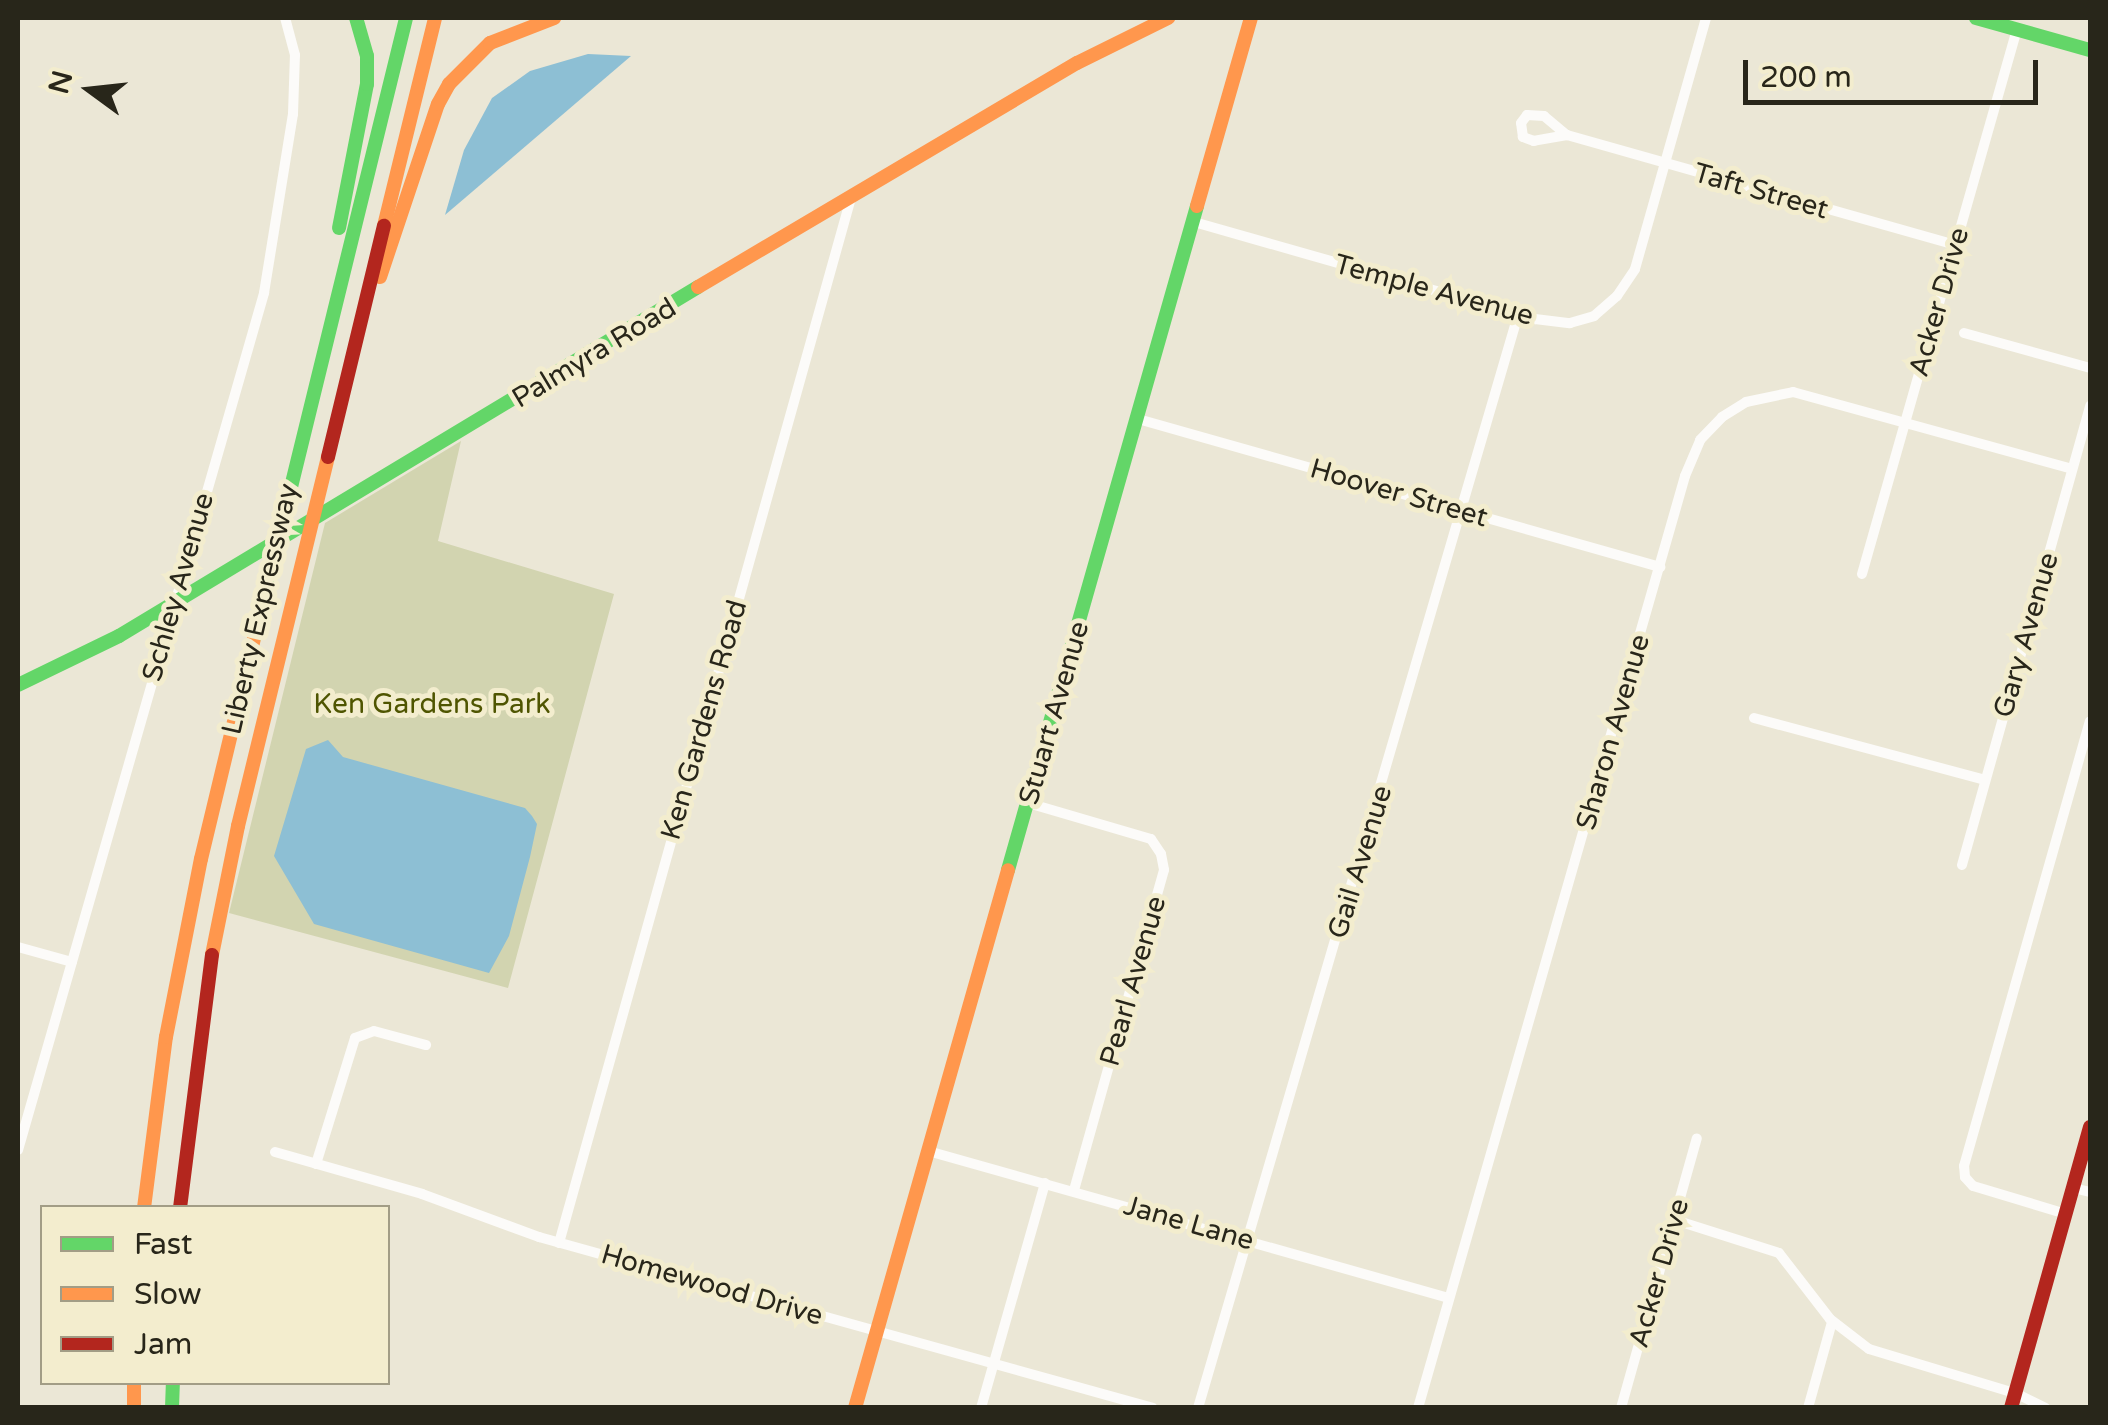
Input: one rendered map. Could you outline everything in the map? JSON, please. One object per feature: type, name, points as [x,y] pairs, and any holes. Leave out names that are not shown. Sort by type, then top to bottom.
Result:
[{"type":"main road","points":[[346,224],[367,84],[367,56],[356,18]]},
{"type":"main road","points":[[346,224],[406,18]]},
{"type":"main road","points":[[390,224],[435,18]]},
{"type":"main road","points":[[390,224],[438,104],[460,69],[490,43],[554,18]]},
{"type":"main road","name":"Palmyra Road","points":[[18,684],[119,636],[1077,63],[1168,18]]},
{"type":"main road","name":"Stuart Avenue","points":[[855,1408],[1251,18]]},
{"type":"main road","points":[[1976,18],[2090,50]]},
{"type":"main road","name":"Liberty Expressway","points":[[144,1205],[175,989],[346,224]]},
{"type":"main road","name":"Liberty Expressway","points":[[180,1205],[194,1072],[220,910],[341,396],[390,224]]},
{"type":"main road","points":[[2013,1400],[2090,1127]]},
{"type":"street","name":"Schley Avenue","points":[[18,1150],[264,293],[293,114],[295,54],[285,18]]},
{"type":"street","name":"Temple Avenue","points":[[1194,222],[1518,315],[1570,323],[1605,309],[1635,269],[1706,18]]},
{"type":"street","name":"Acker Drive","points":[[1862,574],[2017,29]]},
{"type":"street","name":"Taft Street","points":[[1568,135],[1955,245]]},
{"type":"street","name":"Ken Gardens Road","points":[[558,1243],[851,198]]},
{"type":"street","name":"Gail Avenue","points":[[1198,1408],[1518,315]]},
{"type":"street","points":[[1964,333],[2090,368]]},
{"type":"street","name":"Sharon Avenue","points":[[1418,1408],[1684,476],[1700,440],[1734,408],[1763,396],[1793,392],[2072,469]]},
{"type":"street","name":"Gary Avenue","points":[[1962,865],[2090,406]]},
{"type":"street","name":"Hoover Street","points":[[1138,420],[1660,566]]},
{"type":"street","points":[[1754,718],[1986,780]]},
{"type":"street","points":[[2066,1214],[1974,1186],[1965,1177],[1964,1166],[2090,722]]},
{"type":"street","name":"Pearl Avenue","points":[[1028,803],[1151,840],[1161,854],[1164,870],[1074,1190]]},
{"type":"street","points":[[18,947],[72,962]]},
{"type":"street","points":[[316,1164],[355,1038],[374,1031],[426,1044]]},
{"type":"street","name":"Acker Drive","points":[[1621,1408],[1697,1138]]},
{"type":"street","name":"Jane Lane","points":[[928,1151],[1449,1298]]},
{"type":"street","name":"Homewood Drive","points":[[274,1152],[422,1194],[487,1222],[558,1243],[1153,1408]]},
{"type":"street","points":[[981,1408],[1045,1183]]},
{"type":"street","points":[[2073,1188],[2090,1192]]},
{"type":"street","points":[[1675,1220],[1779,1253],[1832,1322],[1851,1339],[1888,1356],[2046,1408]]},
{"type":"street","points":[[1808,1408],[1832,1322]]},
{"type":"green space","name":"Ken Gardens Park","points":[[461,441],[438,541],[614,594],[508,988],[229,913],[325,523]]},
{"type":"water","points":[[588,54],[631,56],[445,215],[464,150],[492,98],[530,71]]},
{"type":"water","points":[[328,740],[343,757],[525,808],[532,816],[537,824],[509,936],[489,973],[314,924],[274,856],[306,749]]},
{"type":"traffic: fast","points":[[339,228],[367,84],[367,56],[356,18]]},
{"type":"traffic: fast","points":[[254,638],[406,18]]},
{"type":"traffic: fast","points":[[1976,18],[2090,50]]},
{"type":"traffic: fast","points":[[1008,870],[1197,206]]},
{"type":"traffic: fast","points":[[18,685],[119,636],[698,287]]},
{"type":"traffic: fast","points":[[172,1408],[173,1385]]},
{"type":"traffic: slow","points":[[384,226],[435,18]]},
{"type":"traffic: slow","points":[[380,277],[438,104],[449,84],[490,43],[554,18]]},
{"type":"traffic: slow","points":[[698,287],[1077,63],[1168,18]]},
{"type":"traffic: slow","points":[[1197,206],[1251,18]]},
{"type":"traffic: slow","points":[[212,955],[238,826],[328,457]]},
{"type":"traffic: slow","points":[[144,1205],[166,1037],[201,859],[254,638]]},
{"type":"traffic: slow","points":[[855,1408],[1008,870]]},
{"type":"traffic: slow","points":[[134,1385],[134,1408]]},
{"type":"traffic: jam","points":[[328,457],[384,226]]},
{"type":"traffic: jam","points":[[180,1205],[212,955]]},
{"type":"traffic: jam","points":[[2011,1408],[2090,1127]]}]
